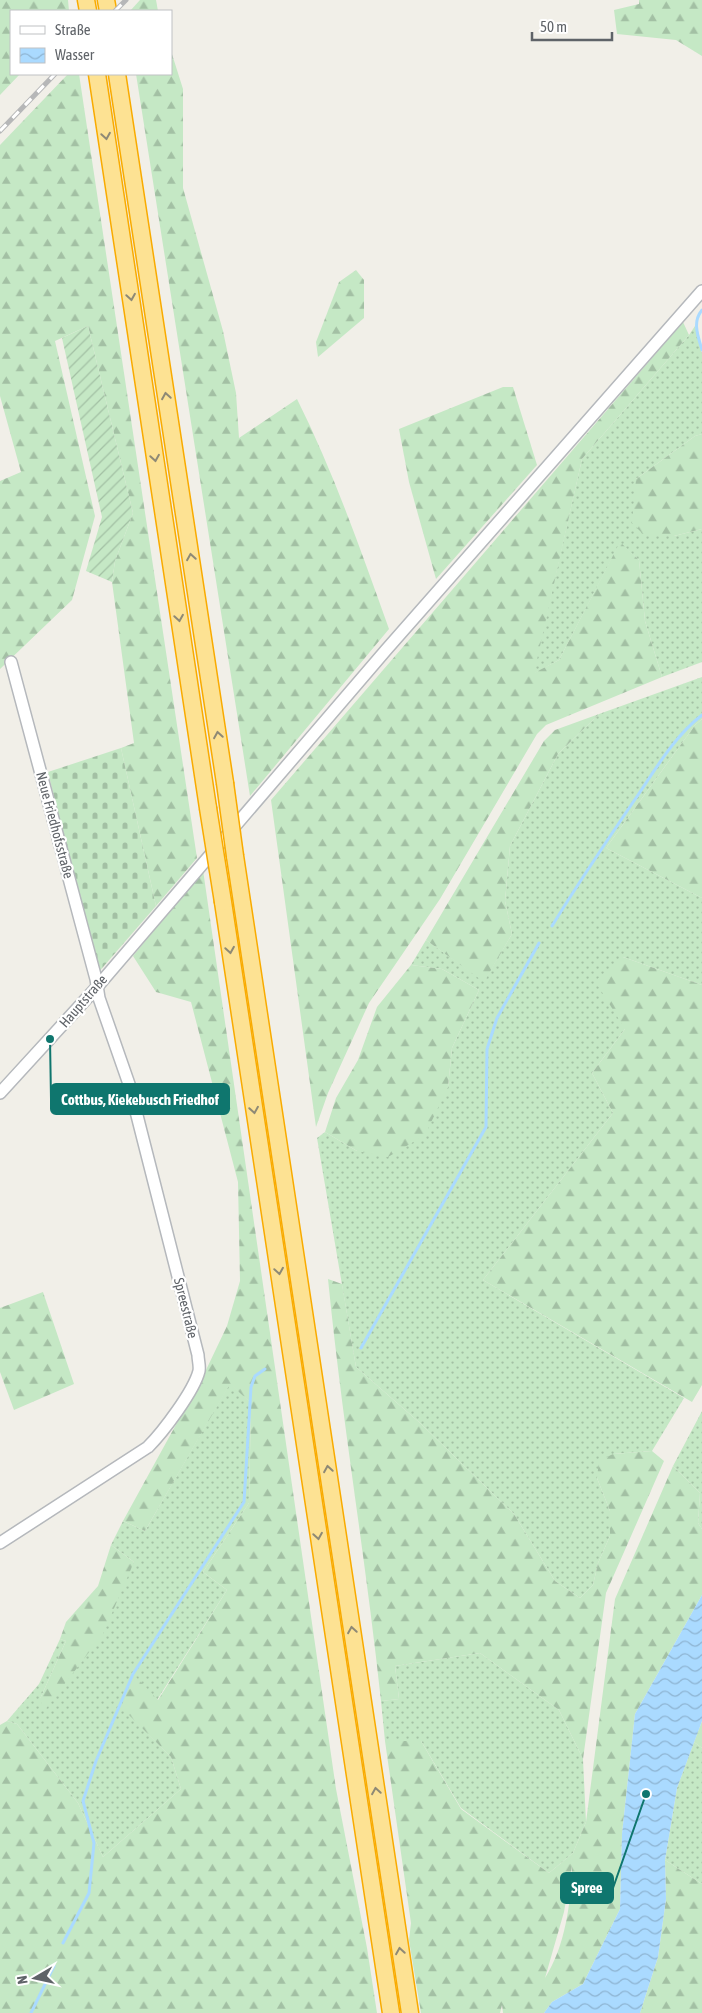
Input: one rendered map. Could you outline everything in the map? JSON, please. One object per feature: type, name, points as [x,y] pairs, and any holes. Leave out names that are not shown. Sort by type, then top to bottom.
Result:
[{"type":"highway","points":[[117,75],[409,2006]]},
{"type":"highway","points":[[98,81],[390,2008]]},
{"type":"street","name":"Hauptstraße","points":[[0,1093],[96,987],[386,650],[702,291]]},
{"type":"street","name":"Neue Friedhofsstraße","points":[[11,662],[94,969],[96,987]]},
{"type":"street","name":"Spreestraße","points":[[0,1543],[148,1447],[162,1433],[194,1382],[199,1369],[195,1345],[129,1084],[96,987]]},
{"type":"green space","points":[[0,0],[68,0],[69,10],[10,10],[10,75],[19,75],[0,95]]},
{"type":"green space","points":[[140,0],[156,0],[158,10],[131,10]]},
{"type":"green space","points":[[639,0],[702,0],[702,56],[676,40],[617,34],[614,10],[639,4]]},
{"type":"green space","points":[[172,54],[183,89],[183,188],[223,331],[236,393],[239,438],[297,399],[335,484],[389,629],[250,796],[136,75],[172,75]]},
{"type":"green space","points":[[67,75],[79,75],[197,858],[156,906],[121,748],[134,743],[112,582],[115,561],[133,513],[88,326],[55,341],[95,516],[72,600],[0,669],[0,481],[21,472],[0,396],[0,145]]},
{"type":"green space","points":[[356,270],[364,280],[364,318],[318,357],[316,342],[339,282]]},
{"type":"green space","points":[[683,322],[689,335],[582,459],[534,673],[559,660],[620,542],[639,560],[645,621],[662,677],[546,725],[537,734],[440,899],[369,1003],[328,1093],[316,1127],[271,800]]},
{"type":"green space","points":[[88,326],[133,513],[115,561],[112,582],[86,571],[102,517],[62,338]]},
{"type":"green space","points":[[695,326],[702,354],[702,434],[695,436],[636,479],[674,536],[702,529],[702,662],[662,677],[645,621],[639,560],[620,543],[559,660],[533,674],[582,459]]},
{"type":"green space","points":[[503,387],[513,387],[537,465],[436,579],[409,482],[399,429]]},
{"type":"green space","points":[[702,434],[702,529],[674,536],[644,535],[632,523],[636,479],[695,436]]},
{"type":"green space","points":[[702,677],[702,719],[695,725],[606,848],[702,898],[702,985],[623,957],[625,1029],[592,1073],[613,1113],[483,1280],[684,1398],[652,1451],[613,1454],[597,1478],[610,1511],[610,1536],[598,1563],[593,1585],[580,1598],[555,1581],[514,1514],[420,1423],[356,1367],[317,1138],[325,1132],[357,1151],[448,1087],[452,1048],[479,990],[442,969],[411,965],[426,940],[484,981],[512,934],[505,901],[510,846],[558,754],[599,714]]},
{"type":"green space","points":[[599,714],[558,754],[510,846],[505,901],[512,934],[484,982],[426,940],[544,741],[555,730]]},
{"type":"green space","points":[[702,719],[702,898],[606,848],[695,725]]},
{"type":"green space","points":[[121,748],[156,906],[97,974],[48,772]]},
{"type":"green space","points":[[203,870],[336,1789],[367,1948],[377,2013],[0,2013],[0,1725],[7,1721],[17,1724],[78,1803],[103,1857],[181,1789],[171,1757],[121,1707],[134,1675],[158,1700],[227,1590],[203,1572],[249,1503],[251,1403],[230,1384],[145,1531],[123,1521],[206,1370],[227,1326],[240,1281],[238,1182],[191,1002],[156,992],[133,956]]},
{"type":"green space","points":[[623,957],[702,985],[702,1385],[692,1402],[483,1280],[613,1113],[592,1073],[625,1029],[595,981]]},
{"type":"green space","points":[[411,965],[442,969],[479,990],[452,1048],[448,1087],[425,1135],[388,1157],[357,1151],[325,1132],[336,1098],[358,1060],[377,1007]]},
{"type":"green space","points":[[328,1279],[342,1284],[356,1367],[420,1423],[514,1514],[555,1581],[580,1598],[593,1585],[598,1563],[610,1536],[610,1511],[597,1478],[599,1461],[613,1454],[652,1451],[664,1461],[606,1593],[583,1759],[559,1710],[480,1653],[395,1666],[399,1699],[381,1701]]},
{"type":"green space","points":[[43,1292],[74,1384],[14,1410],[0,1372],[0,1308]]},
{"type":"green space","points":[[230,1383],[251,1403],[249,1503],[203,1572],[227,1590],[157,1700],[122,1707],[171,1757],[181,1789],[103,1857],[78,1803],[17,1724],[7,1721],[39,1684],[60,1639],[66,1641],[40,1699],[134,1562],[111,1545],[123,1521],[145,1531]]},
{"type":"green space","points":[[702,1411],[702,1529],[698,1523],[700,1493],[673,1466]]},
{"type":"green space","points":[[673,1466],[700,1493],[698,1523],[702,1529],[702,1595],[635,1714],[622,1834],[620,1909],[583,1984],[552,2002],[544,2013],[503,2013],[502,2005],[500,2013],[421,2013],[409,1940],[411,1923],[385,1741],[421,1741],[461,1809],[549,1873],[573,1853],[586,1822],[615,1599]],"holes":[[[572,1866],[566,1924],[558,1953],[545,1978],[564,1912]]]},
{"type":"green space","points":[[111,1545],[134,1562],[103,1634],[44,1711],[40,1699],[66,1641],[60,1639],[66,1622],[98,1586]]},
{"type":"green space","points":[[480,1653],[559,1710],[583,1759],[586,1822],[573,1853],[549,1873],[461,1808],[421,1741],[385,1741],[381,1701],[399,1699],[395,1666]]},
{"type":"green space","points":[[702,1721],[702,1748],[694,1742]]},
{"type":"green space","points":[[694,1742],[702,1748],[702,1884],[665,1860],[677,1788]]},
{"type":"green space","points":[[665,1860],[702,1884],[702,2013],[640,2013],[658,1957],[666,1899]]},
{"type":"water","points":[[702,1595],[702,1721],[677,1788],[665,1860],[666,1899],[658,1957],[640,2013],[544,2013],[552,2002],[583,1984],[620,1909],[622,1834],[635,1714]]},
{"type":"waterway","points":[[702,310],[697,319],[702,350]]},
{"type":"waterway","points":[[552,926],[595,858],[661,761],[684,732],[702,715]]},
{"type":"waterway","points":[[361,1348],[486,1127],[487,1049],[497,1018],[539,943]]},
{"type":"waterway","points":[[63,1943],[89,1893],[94,1843],[83,1801],[96,1761],[133,1674],[244,1502],[251,1387],[255,1376],[265,1369]]},
{"type":"waterway","points":[[31,2013],[54,1966]]},
{"type":"railway","points":[[116,10],[126,0]]},
{"type":"railway","points":[[0,131],[54,75]]},
{"type":"place","name":"Cottbus, Kiekebusch Friedhof","points":[[50,1039]]},
{"type":"place","name":"Spree","points":[[646,1794]]}]
